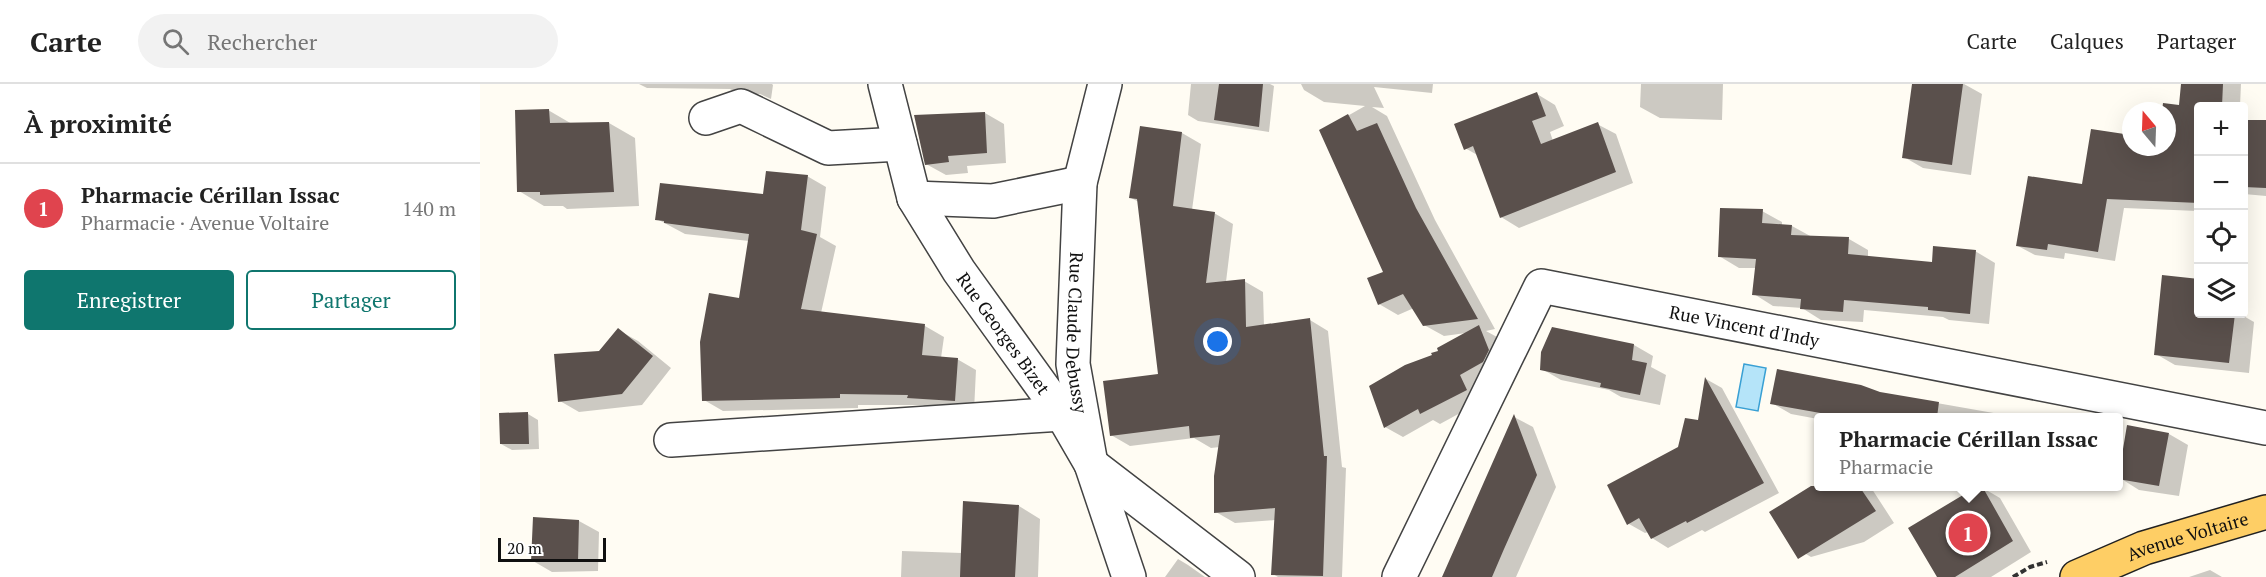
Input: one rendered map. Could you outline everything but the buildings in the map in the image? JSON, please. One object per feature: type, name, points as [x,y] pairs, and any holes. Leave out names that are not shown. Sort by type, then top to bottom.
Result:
[{"type":"main road","name":"Avenue Voltaire","points":[[2077,577],[2144,548],[2266,512]]},
{"type":"street","name":"Rue Georges Bizet","points":[[885,84],[914,198],[959,271],[1062,414],[1091,464],[1238,577]]},
{"type":"street","name":"Rue Claude Debussy","points":[[1105,84],[1080,183],[1073,364],[1091,464],[1129,577]]},
{"type":"street","points":[[706,118],[741,106],[828,148],[900,144]]},
{"type":"street","points":[[914,198],[993,201],[1080,183]]},
{"type":"street","name":"Rue Vincent d'Indy","points":[[1399,577],[1541,286],[2266,428]]},
{"type":"street","points":[[671,440],[1062,414]]},
{"type":"water","points":[[1744,364],[1766,368],[1758,411],[1736,407]]},
{"type":"place","name":"Pharmacie Cérillan Issac","points":[[1968,533]]}]
